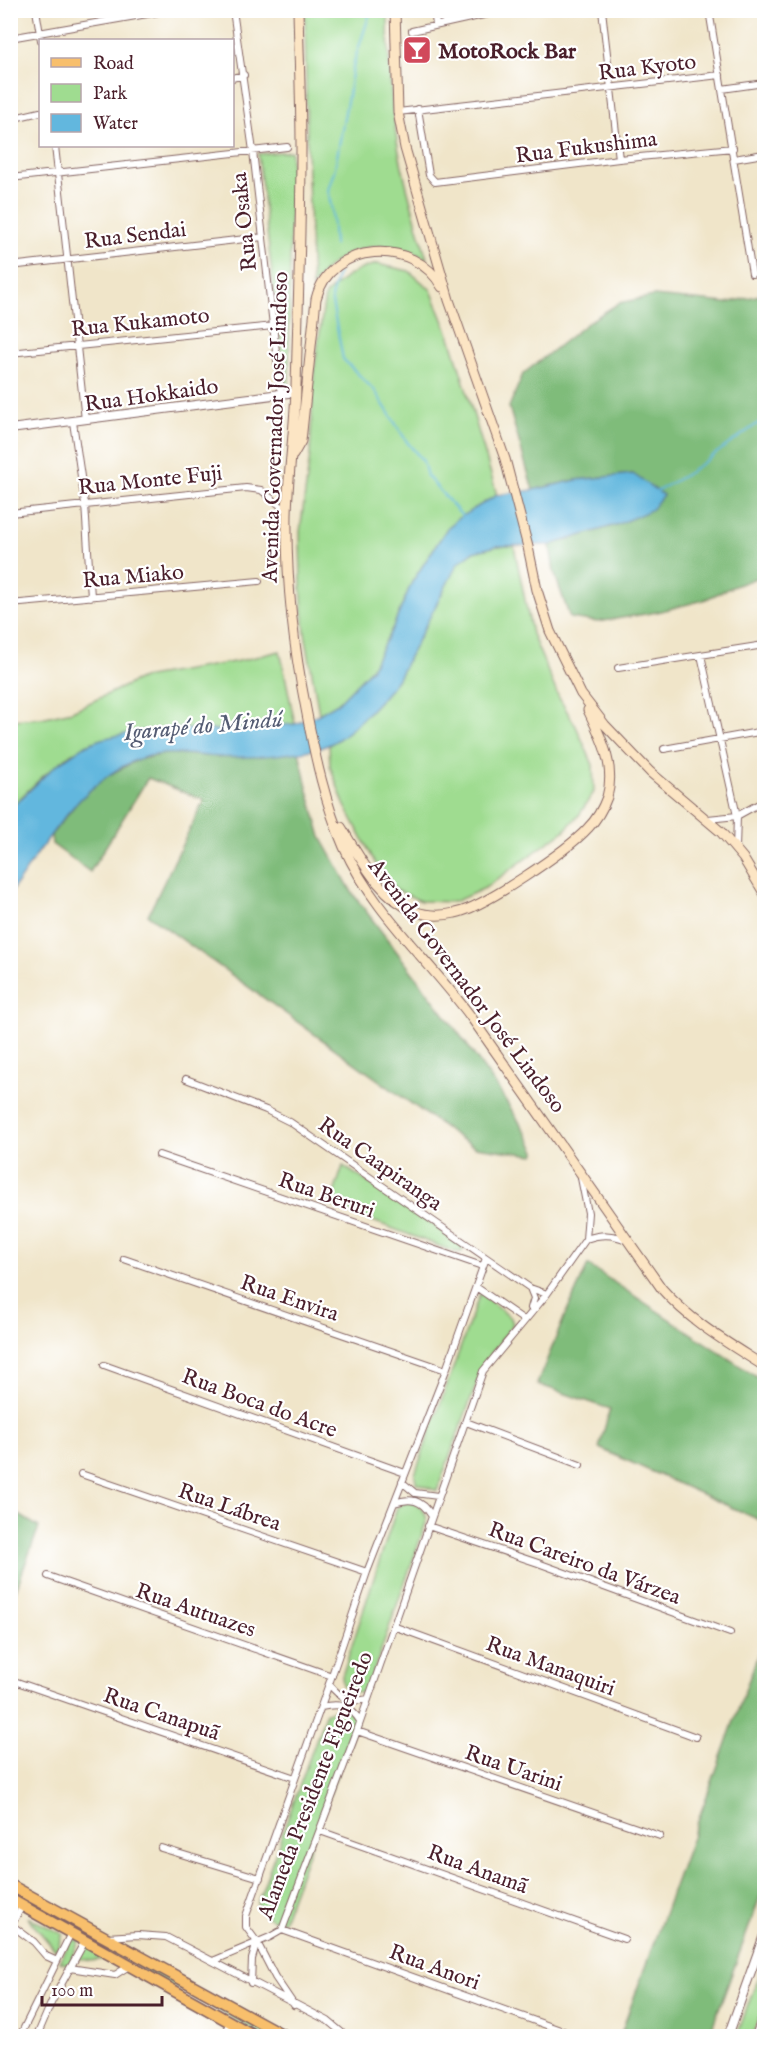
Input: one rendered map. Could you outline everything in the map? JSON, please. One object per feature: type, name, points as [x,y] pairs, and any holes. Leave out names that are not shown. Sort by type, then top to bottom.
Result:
[{"type":"main road","name":"Avenida Governador José Lindoso","points":[[298,10],[301,148],[296,392],[287,511],[289,606],[299,677],[316,767],[328,804],[345,848],[382,911],[452,991],[662,1289],[680,1309],[700,1324],[765,1366]]},
{"type":"main road","points":[[328,804],[378,885],[398,902],[415,912],[436,915],[456,913],[474,907],[543,863],[578,837],[595,820],[603,807],[608,795],[610,780],[603,743],[550,631],[537,590],[505,459],[449,300],[415,188],[398,112],[395,10]]},
{"type":"main road","points":[[292,457],[301,441],[316,299],[329,272],[358,255],[387,252],[407,257],[425,267],[439,282],[449,300]]},
{"type":"main road","points":[[581,694],[626,748],[650,772],[708,819],[736,849],[765,893]]},
{"type":"main road","points":[[10,1885],[285,2037]]},
{"type":"main road","points":[[10,1899],[255,2037]]},
{"type":"street","points":[[36,10],[40,37]]},
{"type":"street","points":[[10,38],[40,37],[170,10]]},
{"type":"street","name":"Rua Osaka","points":[[233,10],[244,75],[281,395]]},
{"type":"street","points":[[434,10],[436,25]]},
{"type":"street","points":[[412,31],[506,10]]},
{"type":"street","points":[[602,10],[619,159]]},
{"type":"street","points":[[709,10],[752,274]]},
{"type":"street","points":[[234,78],[244,75]]},
{"type":"street","name":"Rua Kyoto","points":[[398,112],[720,75]]},
{"type":"street","points":[[722,89],[765,83]]},
{"type":"street","name":"Rua Fukushima","points":[[418,109],[429,175],[435,182],[619,159],[733,148]]},
{"type":"street","points":[[10,119],[39,112]]},
{"type":"street","points":[[55,147],[86,420]]},
{"type":"street","points":[[10,178],[286,147]]},
{"type":"street","points":[[734,159],[765,154]]},
{"type":"street","name":"Rua Sendai","points":[[10,266],[263,237]]},
{"type":"street","name":"Rua Kukamoto","points":[[10,352],[273,326]]},
{"type":"street","name":"Rua Hokkaido","points":[[10,429],[296,392]]},
{"type":"street","points":[[73,422],[85,504],[91,597]]},
{"type":"street","name":"Rua Monte Fuji","points":[[10,513],[246,488],[261,490],[287,511]]},
{"type":"street","name":"Rua Miako","points":[[10,604],[259,581]]},
{"type":"street","points":[[618,668],[765,645]]},
{"type":"street","points":[[701,655],[737,816],[736,849]]},
{"type":"street","points":[[663,749],[765,731]]},
{"type":"street","points":[[708,819],[737,816],[765,801]]},
{"type":"street","name":"Rua Caapiranga","points":[[186,1079],[266,1110],[290,1122],[530,1288],[547,1294]]},
{"type":"street","name":"Rua Beruri","points":[[159,1155],[483,1266]]},
{"type":"street","points":[[580,1171],[588,1213],[586,1239],[613,1234],[627,1240]]},
{"type":"street","name":"Alameda Presidente Figueiredo","points":[[486,1258],[446,1370],[367,1572],[246,1916],[246,1927],[257,1942],[282,1930],[357,1731],[485,1366],[547,1294],[586,1239]]},
{"type":"street","name":"Rua Envira","points":[[124,1258],[446,1370]]},
{"type":"street","points":[[476,1287],[525,1318],[534,1298],[530,1288]]},
{"type":"street","name":"Rua Boca do Acre","points":[[104,1365],[405,1473]]},
{"type":"street","points":[[466,1422],[580,1465]]},
{"type":"street","name":"Rua Lábrea","points":[[81,1474],[367,1572]]},
{"type":"street","points":[[402,1482],[415,1493],[438,1496]]},
{"type":"street","points":[[394,1503],[407,1499],[419,1502],[431,1515]]},
{"type":"street","name":"Rua Careiro da Várzea","points":[[428,1526],[538,1563],[730,1633]]},
{"type":"street","name":"Rua Autuazes","points":[[48,1576],[332,1676]]},
{"type":"street","name":"Rua Manaquiri","points":[[393,1626],[696,1737]]},
{"type":"street","name":"Rua Canapuã","points":[[17,1682],[295,1778]]},
{"type":"street","points":[[329,1684],[346,1700],[368,1699]]},
{"type":"street","points":[[321,1707],[338,1704],[349,1708],[360,1721]]},
{"type":"street","name":"Rua Uarini","points":[[357,1731],[660,1836]]},
{"type":"street","name":"Rua Anamã","points":[[320,1831],[624,1939]]},
{"type":"street","points":[[161,1848],[260,1878]]},
{"type":"street","points":[[22,1906],[11,1924],[34,1941],[46,1956],[57,1961]]},
{"type":"street","name":"Rua Anori","points":[[282,1930],[577,2037]]},
{"type":"street","points":[[20,2037],[71,1933]]},
{"type":"street","points":[[107,1937],[138,1935],[166,1937],[328,2021],[346,2037]]},
{"type":"street","points":[[728,2037],[765,1935]]},
{"type":"street","points":[[38,2037],[52,2001],[85,1941]]},
{"type":"street","points":[[213,1961],[257,1942]]},
{"type":"street","points":[[251,1983],[252,1959],[257,1942]]},
{"type":"street","points":[[257,1942],[275,1977],[294,2005]]},
{"type":"street","points":[[70,1968],[115,1975],[129,1966]]},
{"type":"street","points":[[756,2037],[765,2014]]},
{"type":"street","points":[[223,2037],[230,2022]]},
{"type":"green space","points":[[305,11],[388,11],[388,48],[394,121],[403,170],[427,259],[411,251],[395,247],[363,248],[335,262],[312,288],[307,148]]},
{"type":"green space","points":[[291,151],[289,387],[285,387],[258,154]]},
{"type":"green space","points":[[377,264],[409,271],[431,290],[450,337],[497,495],[457,519],[446,530],[412,582],[393,627],[371,669],[338,703],[319,714],[305,633],[300,532],[310,455],[314,373],[325,295],[349,275]]},
{"type":"green space","points":[[764,291],[764,575],[704,600],[657,612],[598,622],[570,618],[554,572],[550,545],[619,524],[633,474],[576,480],[533,490],[509,407],[523,374],[590,321],[619,303],[654,296],[726,303],[760,295]]},
{"type":"green space","points":[[497,546],[514,546],[532,634],[559,698],[576,726],[593,765],[594,792],[579,815],[564,831],[485,888],[454,902],[421,901],[396,890],[377,866],[344,804],[330,766],[329,745],[365,715],[397,680],[458,562],[473,552]]},
{"type":"green space","points":[[280,651],[295,724],[219,730],[171,729],[72,753],[43,776],[11,807],[11,720],[41,718],[72,711],[142,678],[239,661]]},
{"type":"green space","points":[[299,751],[321,837],[353,894],[499,1090],[536,1151],[534,1155],[475,1147],[458,1137],[148,915],[204,800],[148,778],[90,872],[52,844],[51,835],[83,795],[109,775],[137,760],[169,753],[222,757]]},
{"type":"green space","points":[[343,1166],[464,1245],[462,1252],[455,1252],[330,1205]]},
{"type":"green space","points":[[588,1265],[764,1382],[764,1522],[599,1448],[610,1409],[537,1384]]},
{"type":"green space","points":[[480,1293],[511,1318],[513,1324],[484,1363],[437,1491],[416,1483],[415,1474]]},
{"type":"green space","points":[[409,1501],[421,1508],[427,1520],[368,1687],[360,1693],[350,1692],[343,1685],[342,1676],[397,1507]]},
{"type":"green space","points":[[11,1510],[39,1527],[11,1603]]},
{"type":"green space","points":[[764,1638],[764,1886],[709,2036],[620,2036]]},
{"type":"green space","points":[[338,1708],[350,1712],[356,1723],[283,1921],[270,1919],[257,1904],[326,1712]]},
{"type":"green space","points":[[10,1890],[276,2036],[263,2036],[11,1897]]},
{"type":"green space","points":[[27,1917],[63,1934],[56,1951]]},
{"type":"green space","points":[[71,1938],[79,1941],[69,1965],[60,1962]]},
{"type":"green space","points":[[86,1944],[110,1958],[91,1961],[76,1958]]},
{"type":"green space","points":[[764,1960],[764,2005],[753,2036],[737,2036]]},
{"type":"water","points":[[633,474],[663,495],[651,510],[619,524],[550,545],[497,546],[473,552],[458,563],[397,680],[365,716],[336,741],[305,751],[275,755],[230,757],[165,754],[134,761],[113,772],[79,801],[50,836],[11,892],[10,809],[55,766],[86,745],[101,739],[139,731],[219,730],[295,724],[319,714],[338,703],[371,669],[393,627],[412,582],[446,530],[457,519],[497,495],[533,490],[576,480]]},
{"type":"waterway","points":[[334,245],[328,190],[335,168],[354,62],[371,10]]},
{"type":"waterway","points":[[338,273],[331,297],[343,359],[375,391],[407,442],[423,461],[427,476],[463,517]]},
{"type":"waterway","name":"Igarapé do Mindú","points":[[656,492],[690,472],[764,419]]},
{"type":"place","name":"MotoRock Bar","points":[[417,50]]}]
